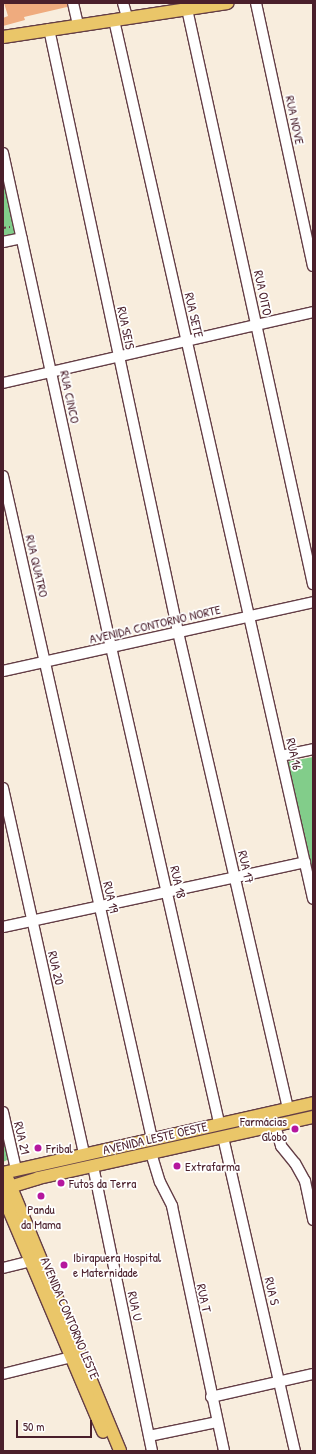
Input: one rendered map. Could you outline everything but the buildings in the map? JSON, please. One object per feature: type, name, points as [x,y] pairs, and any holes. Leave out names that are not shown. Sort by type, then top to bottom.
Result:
[{"type":"main road","points":[[3,37],[227,3]]},
{"type":"main road","name":"AVENIDA LESTE OESTE","points":[[7,1171],[313,1103]]},
{"type":"main road","name":"AVENIDA LESTE OESTE","points":[[6,1190],[38,1178],[313,1117]]},
{"type":"main road","name":"AVENIDA CONTORNO LESTE","points":[[7,1171],[6,1190],[120,1451]]},
{"type":"main road","points":[[26,1223],[23,1191],[26,1185],[38,1178]]},
{"type":"main road","name":"AVENIDA CONTORNO LESTE","points":[[6,1190],[26,1223],[35,1259],[71,1357],[111,1451]]},
{"type":"street","points":[[73,3],[78,25]]},
{"type":"street","points":[[123,3],[127,18]]},
{"type":"street","name":"RUA NOVE","points":[[256,3],[313,266]]},
{"type":"street","name":"RUA OITO","points":[[187,9],[313,584]]},
{"type":"street","name":"RUA SETE","points":[[114,20],[249,616]]},
{"type":"street","name":"RUA SEIS","points":[[49,29],[178,632]]},
{"type":"street","name":"RUA CINCO","points":[[3,153],[112,647]]},
{"type":"street","points":[[3,242],[22,238]]},
{"type":"street","points":[[3,383],[313,312]]},
{"type":"street","name":"RUA QUATRO","points":[[3,476],[45,662]]},
{"type":"street","name":"AVENIDA CONTORNO NORTE","points":[[3,671],[313,602]]},
{"type":"street","name":"RUA 16","points":[[249,616],[313,899]]},
{"type":"street","name":"RUA 17","points":[[178,632],[288,1109]]},
{"type":"street","name":"RUA 18","points":[[112,647],[219,1124]]},
{"type":"street","name":"RUA 19","points":[[45,662],[152,1139]]},
{"type":"street","points":[[281,756],[313,750]]},
{"type":"street","name":"RUA 20","points":[[3,788],[84,1154]]},
{"type":"street","points":[[3,927],[305,862]]},
{"type":"street","name":"RUA 21","points":[[3,1112],[7,1171]]},
{"type":"street","points":[[275,1126],[281,1146],[295,1163],[305,1181],[313,1220]]},
{"type":"street","name":"RUA S","points":[[223,1138],[296,1451]]},
{"type":"street","name":"RUA T","points":[[151,1153],[160,1182],[172,1206],[211,1397],[224,1451]]},
{"type":"street","name":"RUA U","points":[[93,1166],[152,1451]]},
{"type":"street","points":[[3,1268],[35,1259]]},
{"type":"street","points":[[3,1374],[71,1357]]},
{"type":"street","points":[[211,1397],[313,1374]]},
{"type":"street","points":[[149,1436],[217,1422]]},
{"type":"green space","points":[[3,167],[18,234],[3,237]]},
{"type":"green space","points":[[313,757],[313,875],[287,762]]},
{"type":"green space","points":[[3,1127],[9,1159],[3,1162]]},
{"type":"place","name":"Farmácias Globo","points":[[295,1129]]},
{"type":"place","name":"Fribal","points":[[38,1148]]},
{"type":"place","name":"Extrafarma","points":[[177,1166]]},
{"type":"place","name":"Futos da Terra","points":[[61,1183]]},
{"type":"place","name":"Pandu da Mama","points":[[41,1196]]},
{"type":"place","name":"Ibirapuera Hospital e Maternidade","points":[[64,1265]]}]
